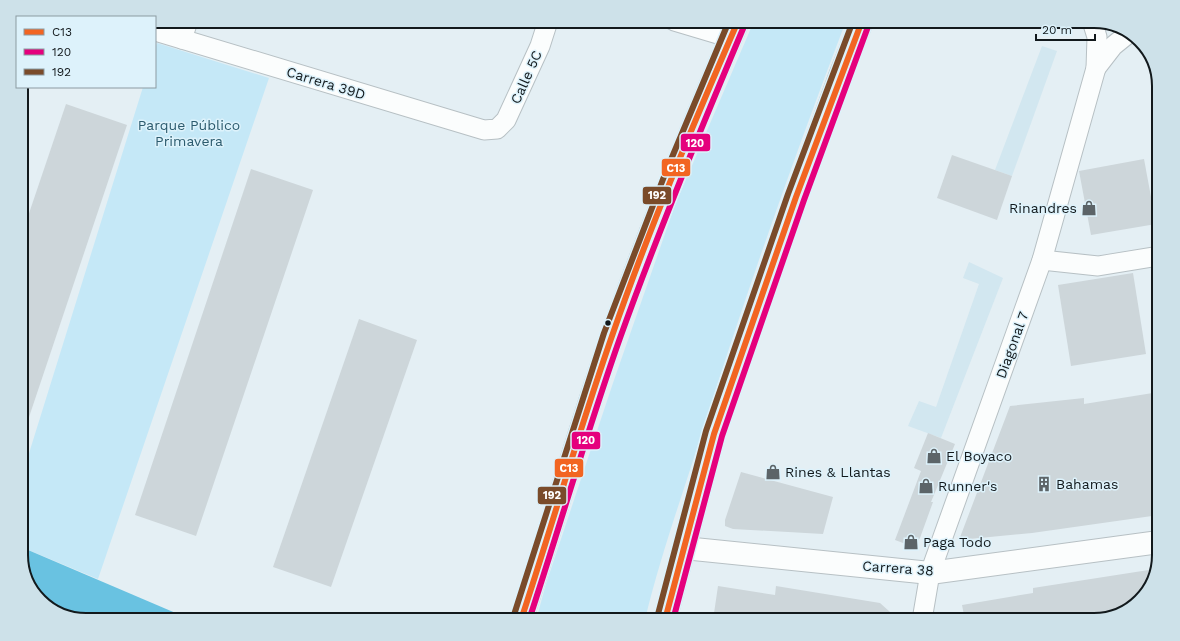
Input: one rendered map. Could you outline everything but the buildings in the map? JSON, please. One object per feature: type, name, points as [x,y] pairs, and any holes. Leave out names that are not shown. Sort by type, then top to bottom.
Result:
[{"type":"main road","points":[[667,613],[714,434],[798,190],[859,28]]},
{"type":"main road","points":[[523,613],[617,323],[687,140],[734,29]]},
{"type":"street","points":[[182,39],[186,28]]},
{"type":"street","name":"Calle 5C","points":[[497,130],[509,113],[540,46],[546,28]]},
{"type":"street","name":"Diagonal 7","points":[[923,613],[930,573],[1042,260],[1096,68],[1097,37],[1094,28]]},
{"type":"street","name":"Carrera 39D","points":[[156,31],[484,130],[497,130]]},
{"type":"street","name":"Diagonal 7","points":[[1096,68],[1114,46],[1124,37]]},
{"type":"street","points":[[1042,260],[1098,266],[1152,257]]},
{"type":"street","name":"Carrera 38","points":[[684,548],[930,573],[1152,543]]},
{"type":"shaded area","points":[[1042,46],[1057,51],[1012,176],[995,170]]},
{"type":"shaded area","points":[[969,262],[1003,278],[941,438],[908,426],[919,401],[936,407],[979,284],[963,278]]},
{"type":"green space","points":[[751,28],[843,28],[789,174],[753,277],[665,549],[647,613],[538,613],[546,584],[613,383],[675,205]]},
{"type":"green space","name":"Parque Público Primavera","points":[[157,43],[269,78],[98,579],[28,550],[28,457],[143,88],[156,88]]},
{"type":"water","points":[[28,550],[176,613],[86,613],[71,611],[61,607],[48,598],[38,587],[29,566]]},
{"type":"transit line","name":"192","points":[[515,613],[604,333],[665,174],[726,28]]},
{"type":"transit line","name":"C13","points":[[523,613],[588,407],[626,296],[672,177],[735,28]]},
{"type":"transit line","name":"120","points":[[531,613],[596,408],[620,338],[680,180],[743,28]]},
{"type":"transit line","name":"192","points":[[658,613],[706,431],[788,194],[850,28]]},
{"type":"transit line","name":"C13","points":[[667,613],[714,434],[796,197],[859,28]]},
{"type":"transit line","name":"120","points":[[675,613],[722,436],[804,200],[868,28]]},
{"type":"place","name":"Rinandres","points":[[1089,208]]},
{"type":"place","name":"El Boyaco","points":[[934,456]]},
{"type":"place","name":"Rines & Llantas","points":[[773,472]]},
{"type":"place","name":"Bahamas","points":[[1044,484]]},
{"type":"place","name":"Runner's","points":[[926,486]]},
{"type":"place","name":"Paga Todo","points":[[911,542]]}]
